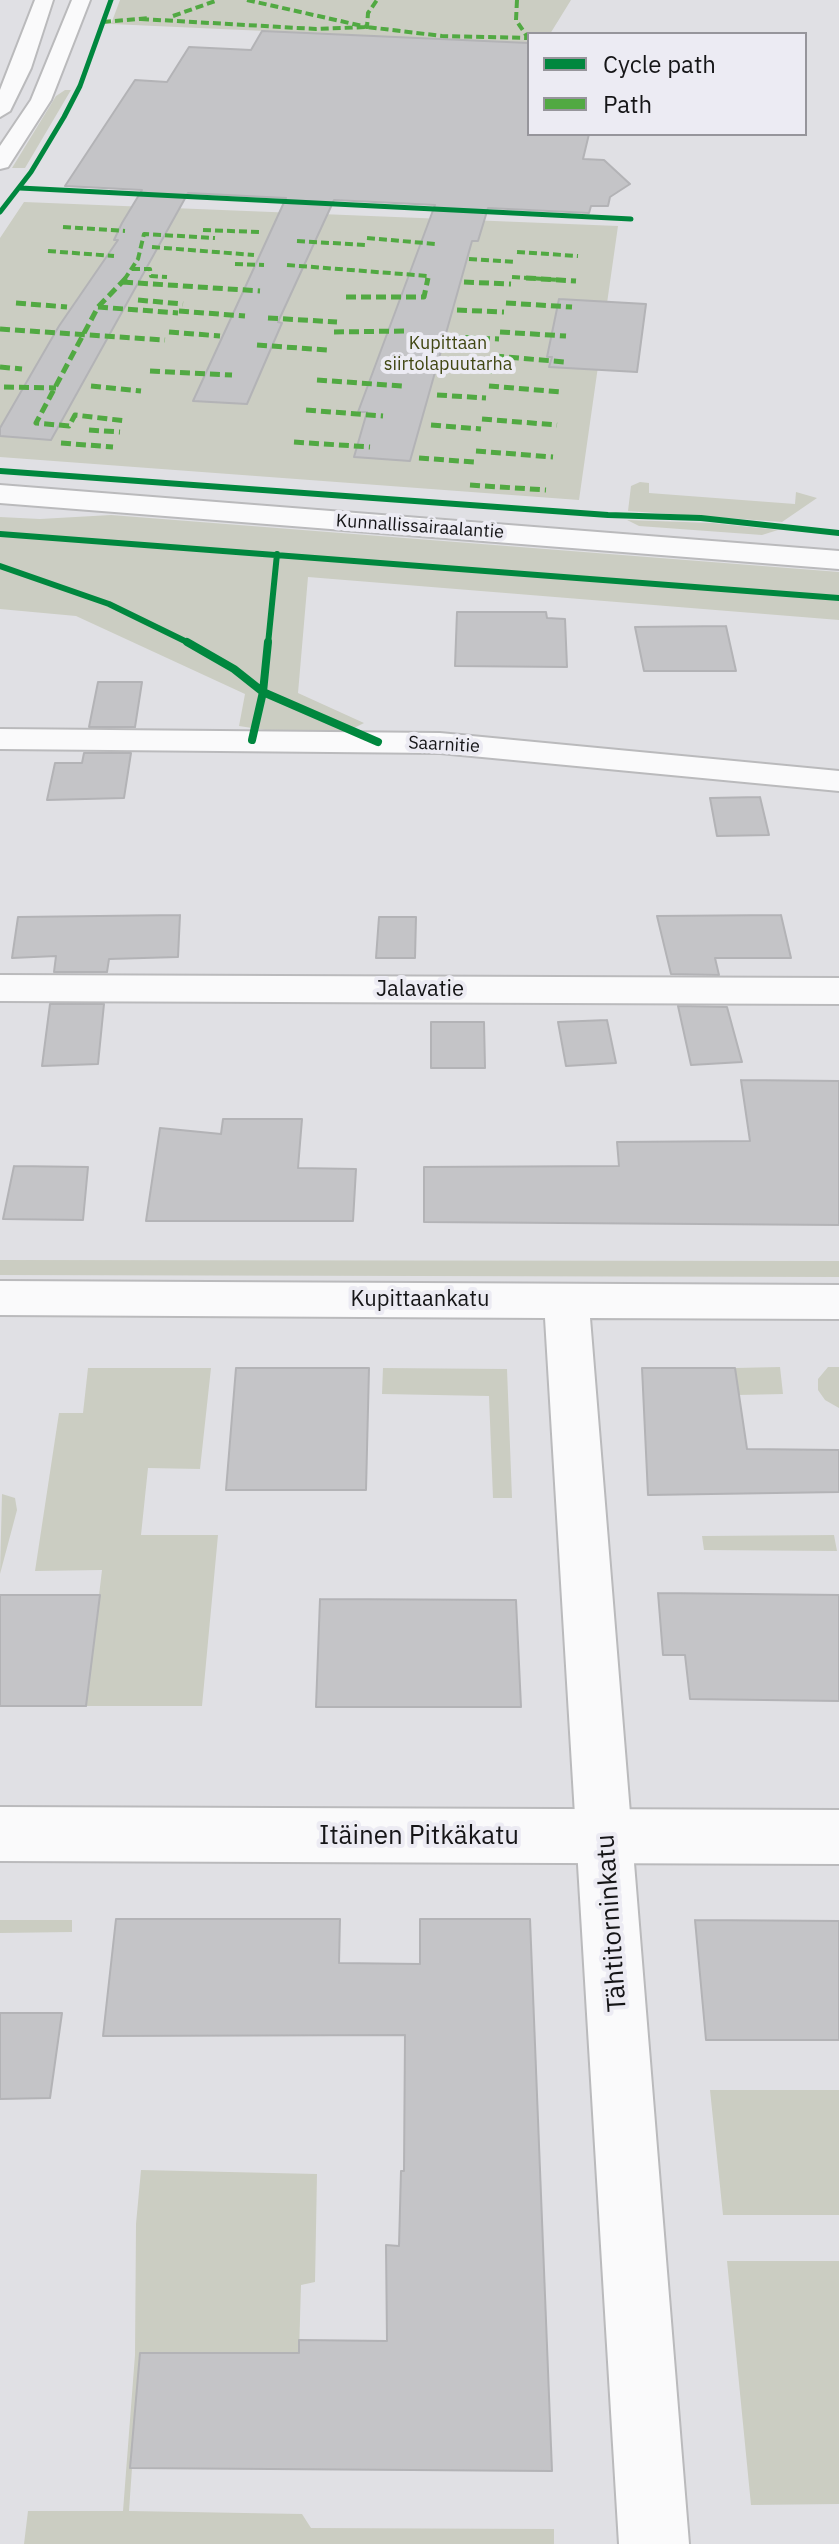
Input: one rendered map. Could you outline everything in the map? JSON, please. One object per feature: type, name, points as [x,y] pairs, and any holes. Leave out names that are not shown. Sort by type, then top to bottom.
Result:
[{"type":"street","points":[[0,111],[21,68],[44,0]]},
{"type":"street","points":[[0,162],[41,100],[81,0]]},
{"type":"street","name":"Kunnallissairaalantie","points":[[0,494],[839,560]]},
{"type":"street","name":"Saarnitie","points":[[0,739],[440,743],[839,781]]},
{"type":"street","name":"Jalavatie","points":[[0,988],[839,991]]},
{"type":"street","name":"Kupittaankatu","points":[[0,1298],[839,1302]]},
{"type":"street","name":"Tähtitorninkatu","points":[[566,1302],[654,2544]]},
{"type":"street","name":"Itäinen Pitkäkatu","points":[[0,1834],[839,1837]]},
{"type":"green space","points":[[120,0],[571,0],[551,32],[527,32],[527,43],[111,24]]},
{"type":"green space","points":[[71,90],[25,168],[12,168],[56,96]]},
{"type":"green space","name":"Kupittaan siirtolapuutarha","points":[[24,202],[618,226],[579,500],[0,457],[0,238]]},
{"type":"green space","points":[[640,482],[649,483],[649,493],[795,504],[796,492],[817,498],[782,522],[628,511],[631,486]]},
{"type":"green space","points":[[111,515],[839,572],[839,620],[308,577],[298,693],[364,723],[348,731],[265,730],[239,726],[245,694],[76,616],[0,609],[0,517],[40,519]]},
{"type":"green space","points":[[627,520],[713,523],[778,530],[762,535],[639,526]]},
{"type":"green space","points":[[0,1260],[839,1261],[839,1277],[0,1275]]},
{"type":"green space","points":[[780,1367],[783,1394],[738,1395],[735,1368]]},
{"type":"green space","points":[[828,1367],[839,1367],[839,1408],[825,1400],[818,1390],[818,1379]]},
{"type":"green space","points":[[88,1368],[211,1368],[200,1469],[148,1468],[141,1535],[218,1535],[202,1706],[86,1706],[102,1570],[35,1571],[59,1413],[83,1413]]},
{"type":"green space","points":[[383,1368],[507,1369],[512,1498],[493,1498],[489,1396],[382,1394]]},
{"type":"green space","points":[[2,1494],[15,1498],[17,1510],[0,1574]]},
{"type":"green space","points":[[834,1535],[837,1551],[704,1550],[702,1536]]},
{"type":"green space","points":[[0,1920],[72,1920],[72,1932],[0,1933]]},
{"type":"green space","points":[[710,2090],[839,2090],[839,2215],[723,2215]]},
{"type":"green space","points":[[141,2170],[317,2174],[315,2282],[301,2285],[299,2353],[140,2353],[129,2511],[302,2514],[311,2528],[554,2529],[554,2544],[24,2544],[28,2511],[123,2511],[135,2355],[136,2224]]},
{"type":"green space","points":[[727,2261],[839,2261],[839,2504],[751,2505]]},
{"type":"building","points":[[262,31],[527,43],[527,136],[589,136],[583,159],[604,160],[630,184],[610,197],[608,206],[591,206],[589,213],[488,208],[478,241],[472,241],[410,461],[354,457],[367,412],[358,412],[435,205],[334,200],[278,322],[282,323],[247,404],[193,401],[286,198],[188,193],[51,440],[0,436],[0,428],[59,326],[118,240],[114,240],[142,190],[65,186],[135,80],[167,82],[189,47],[251,50]]},
{"type":"building","points":[[559,299],[646,304],[637,372],[549,367],[552,357],[547,357]]},
{"type":"building","points":[[457,612],[546,612],[547,618],[565,619],[567,667],[455,666]]},
{"type":"building","points":[[726,626],[736,671],[644,671],[635,627]]},
{"type":"building","points":[[98,682],[142,682],[135,727],[89,727]]},
{"type":"building","points":[[84,753],[131,753],[124,798],[47,800],[55,763],[82,763]]},
{"type":"building","points":[[760,797],[769,835],[717,836],[710,798]]},
{"type":"building","points":[[180,915],[178,957],[109,959],[107,972],[54,972],[56,956],[12,958],[18,917]]},
{"type":"building","points":[[781,915],[791,958],[715,958],[719,975],[671,974],[657,916]]},
{"type":"building","points":[[379,917],[416,917],[415,958],[376,958]]},
{"type":"building","points":[[50,1004],[104,1004],[98,1064],[42,1066]]},
{"type":"building","points":[[678,1006],[727,1007],[742,1062],[691,1065]]},
{"type":"building","points":[[607,1020],[616,1063],[566,1066],[558,1022]]},
{"type":"building","points":[[431,1022],[484,1022],[485,1068],[431,1068]]},
{"type":"building","points":[[741,1080],[839,1081],[839,1225],[424,1222],[424,1167],[619,1166],[617,1142],[750,1141]]},
{"type":"building","points":[[223,1119],[302,1119],[298,1168],[356,1169],[353,1221],[146,1221],[160,1128],[221,1134]]},
{"type":"building","points":[[14,1166],[88,1167],[83,1220],[3,1219]]},
{"type":"building","points":[[236,1368],[369,1368],[366,1490],[226,1490]]},
{"type":"building","points":[[642,1368],[735,1368],[747,1449],[839,1450],[839,1492],[648,1495]]},
{"type":"building","points":[[658,1593],[839,1595],[839,1701],[690,1699],[685,1655],[663,1655]]},
{"type":"building","points":[[0,1595],[100,1595],[86,1706],[0,1706]]},
{"type":"building","points":[[320,1599],[516,1600],[521,1707],[316,1707]]},
{"type":"building","points":[[116,1919],[340,1919],[339,1963],[420,1964],[420,1919],[530,1919],[552,2471],[130,2468],[140,2353],[299,2353],[299,2340],[387,2341],[386,2245],[399,2246],[401,2171],[404,2171],[405,2035],[103,2036]]},
{"type":"building","points":[[695,1920],[839,1921],[839,2040],[706,2040]]},
{"type":"building","points":[[0,2013],[62,2013],[50,2098],[0,2099]]},
{"type":"marked path","points":[[173,16],[218,0]]},
{"type":"marked path","points":[[247,0],[367,27],[368,13],[377,0]]},
{"type":"marked path","points":[[517,0],[516,20],[527,36]]},
{"type":"marked path","points":[[103,22],[150,18]]},
{"type":"marked path","points":[[141,19],[316,29],[367,27],[442,36],[527,38]]},
{"type":"marked path","points":[[63,227],[125,231]]},
{"type":"marked path","points":[[203,230],[259,232]]},
{"type":"marked path","points":[[126,421],[75,415],[69,426],[36,423],[98,307],[123,282],[138,259],[144,234],[215,238]]},
{"type":"marked path","points":[[367,238],[436,244]]},
{"type":"marked path","points":[[297,241],[365,245]]},
{"type":"marked path","points":[[152,247],[254,255]]},
{"type":"marked path","points":[[48,251],[114,256]]},
{"type":"marked path","points":[[517,252],[578,256]]},
{"type":"marked path","points":[[469,259],[515,262]]},
{"type":"marked path","points":[[235,264],[264,265]]},
{"type":"marked path","points":[[287,265],[428,276],[424,297],[346,297]]},
{"type":"marked path","points":[[132,269],[150,269],[151,276],[167,277]]},
{"type":"marked path","points":[[512,277],[576,281]]},
{"type":"marked path","points":[[123,282],[260,291]]},
{"type":"marked path","points":[[464,282],[511,284]]},
{"type":"marked path","points":[[138,300],[183,304]]},
{"type":"marked path","points":[[16,303],[67,307]]},
{"type":"marked path","points":[[506,303],[572,307]]},
{"type":"marked path","points":[[98,307],[178,313]]},
{"type":"marked path","points":[[457,310],[504,312]]},
{"type":"marked path","points":[[179,311],[245,316]]},
{"type":"marked path","points":[[268,318],[337,322]]},
{"type":"marked path","points":[[0,329],[165,340]]},
{"type":"marked path","points":[[334,332],[404,331]]},
{"type":"marked path","points":[[169,332],[220,336]]},
{"type":"marked path","points":[[500,332],[566,336]]},
{"type":"marked path","points":[[450,337],[499,339]]},
{"type":"marked path","points":[[257,345],[327,350]]},
{"type":"marked path","points":[[494,356],[565,362]]},
{"type":"marked path","points":[[0,367],[22,369]]},
{"type":"marked path","points":[[441,368],[492,371]]},
{"type":"marked path","points":[[150,371],[232,375]]},
{"type":"marked path","points":[[317,380],[402,386]]},
{"type":"marked path","points":[[91,386],[141,391]]},
{"type":"marked path","points":[[489,386],[561,392]]},
{"type":"marked path","points":[[4,387],[56,388]]},
{"type":"marked path","points":[[437,395],[486,398]]},
{"type":"marked path","points":[[306,410],[383,416]]},
{"type":"marked path","points":[[482,419],[557,425]]},
{"type":"marked path","points":[[431,425],[481,429]]},
{"type":"marked path","points":[[89,430],[120,432]]},
{"type":"marked path","points":[[294,442],[370,447]]},
{"type":"marked path","points":[[61,443],[113,447]]},
{"type":"marked path","points":[[476,451],[553,457]]},
{"type":"marked path","points":[[419,458],[474,462]]},
{"type":"marked path","points":[[470,485],[546,490]]},
{"type":"cycle path","points":[[0,212],[31,172],[64,117],[80,86],[111,0]]},
{"type":"cycle path","points":[[20,188],[631,219]]},
{"type":"cycle path","points":[[0,471],[608,515],[701,518],[839,533]]},
{"type":"cycle path","points":[[0,534],[839,598]]},
{"type":"cycle path","points":[[277,554],[263,692],[378,742]]},
{"type":"cycle path","points":[[0,566],[109,604],[176,635],[234,669],[263,692],[252,740]]}]
